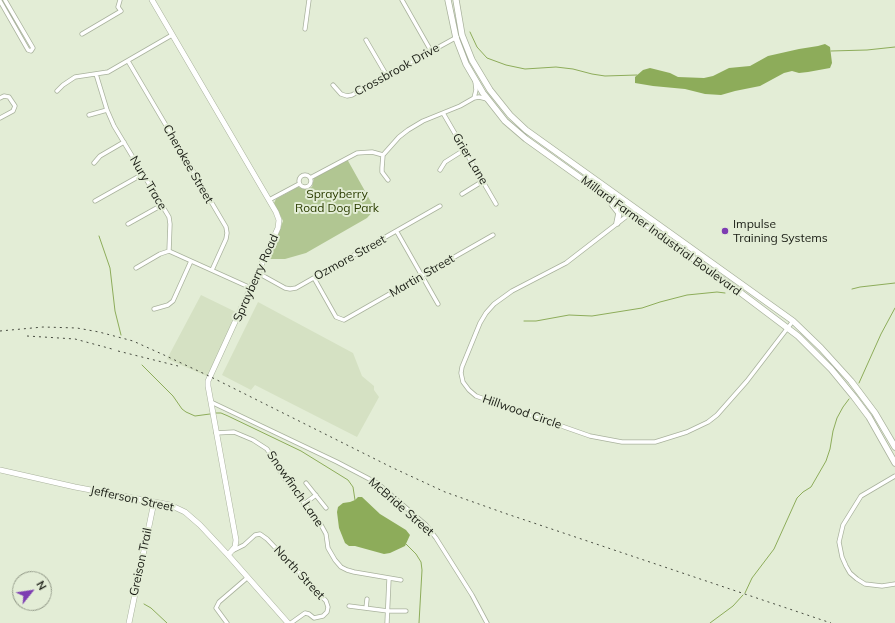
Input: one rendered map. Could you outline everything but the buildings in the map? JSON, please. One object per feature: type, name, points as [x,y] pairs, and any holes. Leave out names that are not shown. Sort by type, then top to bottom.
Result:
[{"type":"main road","name":"Millard Farmer Industrial Boulevard","points":[[448,0],[456,38],[466,64],[487,99],[505,121],[519,134],[788,328],[820,358],[846,387],[869,417],[895,463]]},
{"type":"main road","name":"Millard Farmer Industrial Boulevard","points":[[456,0],[462,35],[472,60],[486,84],[516,121],[526,130],[793,321],[821,348],[851,381],[875,413],[895,447]]},
{"type":"main road","points":[[604,195],[618,210],[618,223]]},
{"type":"street","points":[[0,1],[28,50],[31,51],[33,48],[5,0]]},
{"type":"street","points":[[82,34],[121,11],[118,7],[120,0]]},
{"type":"street","name":"Sprayberry Road","points":[[152,0],[278,215],[279,225],[209,376],[208,386],[235,529],[236,546],[233,551]]},
{"type":"street","points":[[305,29],[309,0]]},
{"type":"street","points":[[402,0],[431,51]]},
{"type":"street","points":[[57,91],[63,84],[75,77],[108,72],[172,35]]},
{"type":"street","name":"Crossbrook Drive","points":[[333,85],[341,94],[350,96],[462,35]]},
{"type":"street","points":[[366,40],[387,76]]},
{"type":"street","name":"Cherokee Street","points":[[128,61],[226,227],[226,239],[212,270]]},
{"type":"street","name":"Nury Trace","points":[[96,74],[107,110],[142,174],[169,217],[169,251]]},
{"type":"street","points":[[474,98],[476,90],[475,80]]},
{"type":"street","points":[[0,98],[8,96],[11,98],[15,106],[13,111],[0,118]]},
{"type":"street","points":[[388,180],[382,172],[383,156],[399,137],[423,121],[460,106],[474,98],[480,97],[487,99]]},
{"type":"street","points":[[90,116],[107,110]]},
{"type":"street","name":"Grier Lane","points":[[443,113],[496,204]]},
{"type":"street","points":[[94,163],[100,156],[124,142]]},
{"type":"street","points":[[440,170],[445,162],[464,150]]},
{"type":"street","points":[[310,178],[357,153],[372,152],[383,156]]},
{"type":"street","points":[[95,201],[142,174]]},
{"type":"street","points":[[299,184],[299,178],[301,175],[305,174],[310,178]]},
{"type":"street","points":[[299,184],[302,187],[308,186],[311,182],[310,178]]},
{"type":"street","points":[[462,194],[483,181]]},
{"type":"street","points":[[269,200],[299,184]]},
{"type":"street","points":[[128,224],[162,205]]},
{"type":"street","name":"Ozmore Street","points":[[258,273],[288,289],[296,288],[397,232],[440,206]]},
{"type":"street","name":"Hillwood Circle","points":[[636,209],[566,263],[512,291],[494,304],[480,323],[462,367],[461,373],[463,382],[469,390],[476,396],[590,436],[622,442],[655,442],[687,432],[708,422],[717,415],[747,382],[793,321]]},
{"type":"street","points":[[397,232],[438,304]]},
{"type":"street","name":"Martin Street","points":[[314,278],[336,317],[344,320],[493,235]]},
{"type":"street","points":[[136,268],[160,254],[169,251],[251,288]]},
{"type":"street","points":[[154,309],[168,306],[173,301],[191,261]]},
{"type":"street","name":"McBride Street","points":[[211,402],[337,462],[377,483],[426,526],[436,538],[465,583],[487,623]]},
{"type":"street","name":"Snowfinch Lane","points":[[216,433],[234,432],[267,448],[284,478],[324,530],[328,548],[341,567],[354,572],[400,580]]},
{"type":"street","name":"Jefferson Street","points":[[0,470],[75,487],[170,505],[185,512],[200,525],[289,623]]},
{"type":"street","points":[[895,476],[862,496],[843,525],[839,542],[842,558],[850,573],[857,579],[865,584],[882,586],[895,584]]},
{"type":"street","points":[[306,483],[326,508]]},
{"type":"street","points":[[304,504],[316,495]]},
{"type":"street","name":"Greison Trail","points":[[129,623],[154,502]]},
{"type":"street","name":"North Street","points":[[233,551],[244,545],[257,533],[260,534],[267,539],[326,602],[328,608],[327,612],[320,618],[314,618],[305,613],[289,623]]},
{"type":"street","points":[[228,555],[233,551]]},
{"type":"street","points":[[227,623],[216,608],[220,602],[247,578]]},
{"type":"street","points":[[387,623],[389,579]]},
{"type":"street","points":[[366,608],[367,600]]},
{"type":"street","points":[[349,606],[388,611],[406,611]]},
{"type":"shaded area","points":[[825,44],[830,47],[832,63],[830,68],[799,73],[792,71],[784,73],[760,86],[721,95],[705,94],[685,89],[635,83],[635,77],[643,70],[650,68],[670,73],[678,77],[704,78],[713,76],[729,68],[750,66],[768,56]]},
{"type":"shaded area","points":[[201,295],[240,314],[209,377],[167,359]]},
{"type":"shaded area","points":[[258,302],[353,353],[362,376],[374,386],[374,390],[379,397],[357,437],[255,385],[251,390],[222,375]]},
{"type":"shaded area","points":[[358,497],[362,497],[380,514],[406,530],[410,535],[405,546],[390,553],[384,554],[355,546],[349,546],[345,543],[339,528],[337,512],[338,507],[343,503],[355,500]]},
{"type":"green space","name":"Sprayberry Road Dog Park","points":[[347,159],[375,209],[367,218],[306,253],[285,259],[269,259],[283,221],[274,203],[276,199],[298,187],[307,189],[312,187],[314,178]]},
{"type":"waterway","points":[[470,32],[477,47],[487,58],[506,65],[525,69],[556,67],[605,76],[637,75]]},
{"type":"waterway","points":[[831,51],[867,50],[895,47]]},
{"type":"waterway","points":[[99,236],[110,268],[115,311],[121,335]]},
{"type":"waterway","points":[[852,289],[895,283]]},
{"type":"waterway","points":[[524,321],[536,321],[569,315],[592,316],[642,308],[687,295],[717,292],[725,293]]},
{"type":"waterway","points":[[859,383],[881,334],[895,308]]},
{"type":"waterway","points":[[142,365],[173,396],[182,409],[186,412],[195,416],[210,414]]},
{"type":"waterway","points":[[745,593],[752,578],[774,549],[797,498],[811,487],[826,461],[837,418],[849,399]]},
{"type":"waterway","points":[[215,413],[221,413],[228,416],[301,451],[348,480],[353,487],[355,500]]},
{"type":"waterway","points":[[406,544],[416,554],[421,562],[422,570],[419,623]]},
{"type":"waterway","points":[[710,623],[733,606],[743,595]]},
{"type":"waterway","points":[[144,604],[151,608],[167,623]]},
{"type":"railway","points":[[0,331],[43,327],[77,328],[133,341],[209,376],[391,467],[445,492],[831,623]]},
{"type":"railway","points":[[27,336],[75,339],[112,349]]},
{"type":"railway","points":[[118,351],[178,366]]},
{"type":"place","name":"Impulse Training Systems","points":[[725,231]]}]
